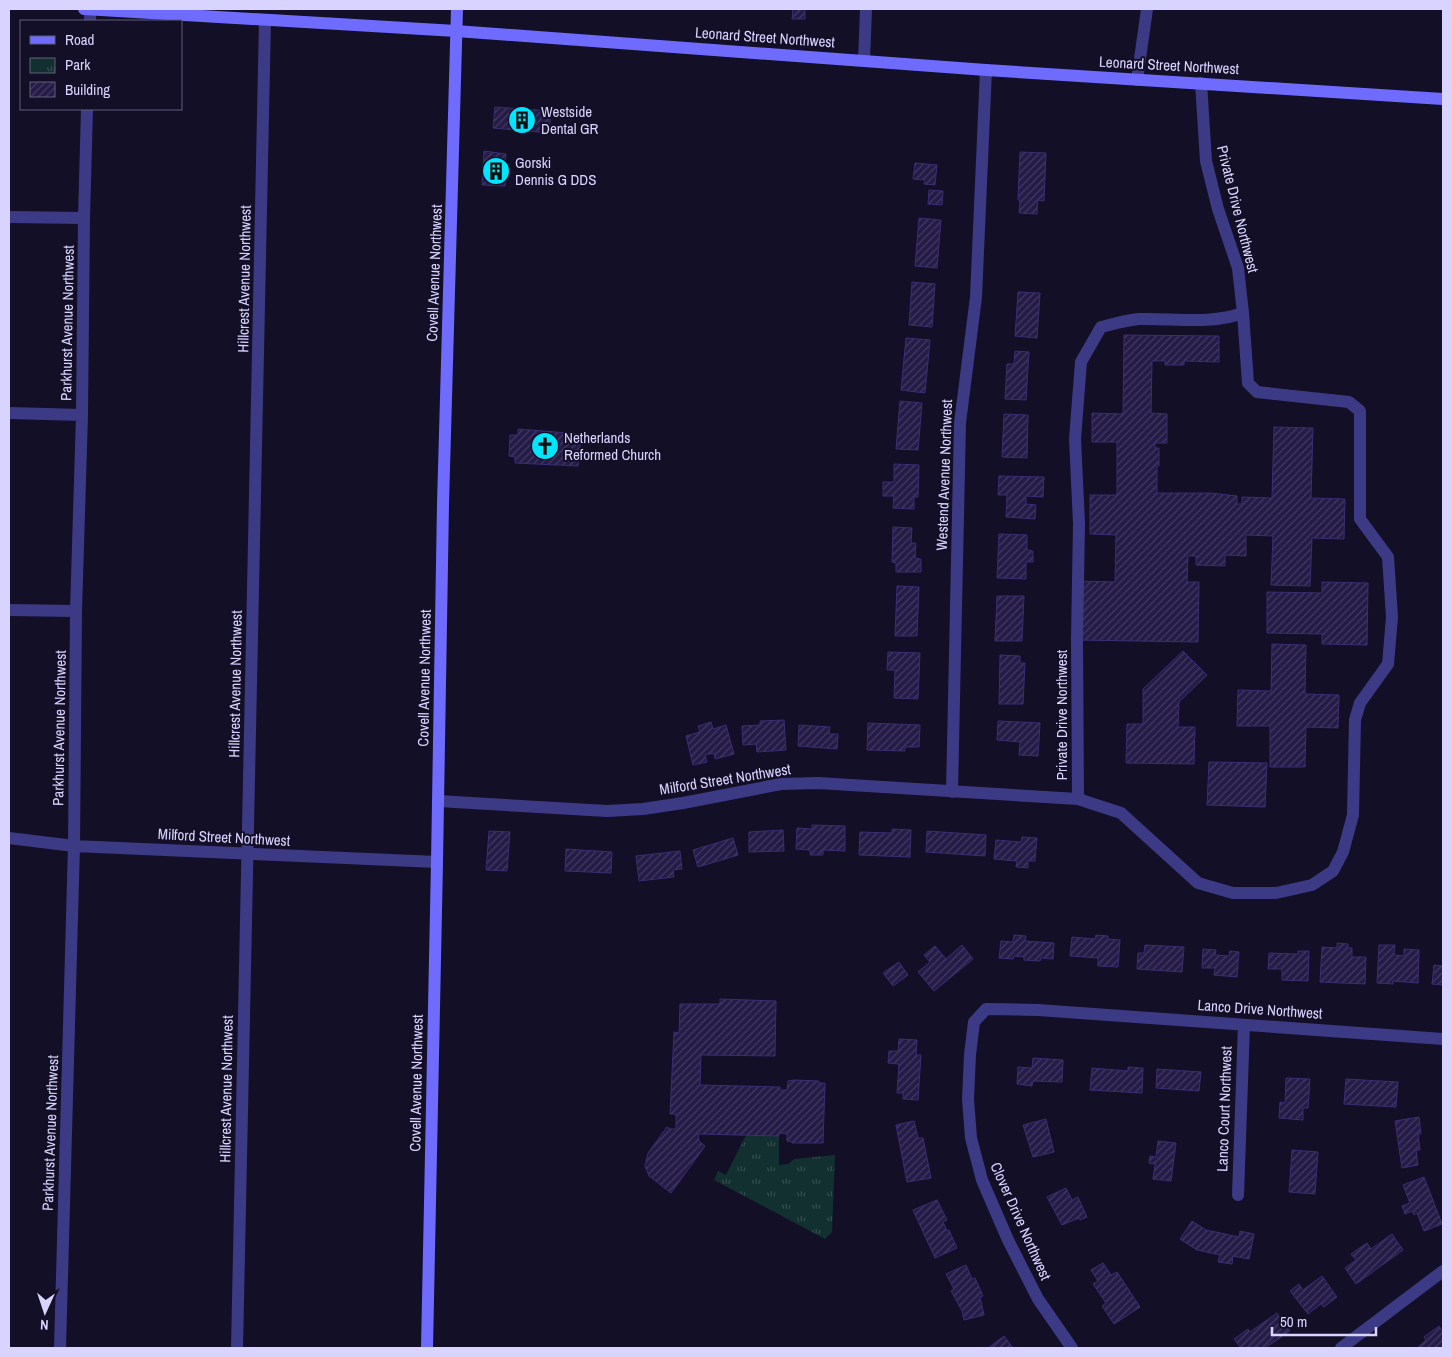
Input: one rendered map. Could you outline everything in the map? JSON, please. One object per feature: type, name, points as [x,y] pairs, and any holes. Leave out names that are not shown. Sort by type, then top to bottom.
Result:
[{"type":"main road","name":"Leonard Street Northwest","points":[[84,9],[456,31],[986,70],[1443,99]]},
{"type":"main road","name":"Covell Avenue Northwest","points":[[427,1348],[438,862],[442,514],[457,9]]},
{"type":"street","points":[[864,61],[866,9]]},
{"type":"street","points":[[1137,80],[1147,9]]},
{"type":"street","name":"Hillcrest Avenue Northwest","points":[[237,1348],[265,20]]},
{"type":"street","name":"Westend Avenue Northwest","points":[[952,792],[960,423],[976,297],[986,70]]},
{"type":"street","name":"Private Drive Northwest","points":[[1201,83],[1206,161],[1218,208],[1238,268],[1243,313],[1248,383],[1258,392],[1349,402],[1360,411],[1360,519],[1388,557],[1392,617],[1388,664],[1360,703],[1355,720],[1353,815],[1343,852],[1333,871],[1312,885],[1276,893],[1233,893],[1198,883],[1120,813],[1078,799],[1077,638],[1079,523],[1075,439],[1081,362],[1101,327],[1137,319],[1207,320],[1231,318],[1243,313]]},
{"type":"street","name":"Parkhurst Avenue Northwest","points":[[60,1348],[74,846],[76,611],[82,415],[87,110]]},
{"type":"street","points":[[9,217],[84,218]]},
{"type":"street","points":[[9,413],[82,415]]},
{"type":"street","points":[[9,610],[76,611]]},
{"type":"street","name":"Milford Street Northwest","points":[[438,801],[608,811],[683,804],[781,784],[818,783],[1078,799]]},
{"type":"street","name":"Milford Street Northwest","points":[[9,838],[74,846],[438,862]]},
{"type":"street","name":"Clover Drive Northwest","points":[[1072,1348],[1038,1299],[1008,1240],[982,1180],[971,1138],[968,1099],[974,1022],[986,1009],[1006,1008],[1074,1012]]},
{"type":"street","name":"Lanco Drive Northwest","points":[[1074,1012],[1443,1039]]},
{"type":"street","name":"Lanco Court Northwest","points":[[1238,1195],[1244,1025]]},
{"type":"street","points":[[1340,1348],[1443,1271]]},
{"type":"green space","points":[[746,1135],[779,1136],[779,1165],[788,1164],[794,1159],[835,1155],[832,1232],[825,1239],[714,1180],[718,1171],[726,1175]]},
{"type":"building","points":[[793,9],[805,9],[805,19],[792,19]]},
{"type":"building","name":"Westside Dental GR","points":[[495,107],[551,111],[549,133],[493,128]]},
{"type":"building","name":"Gorski Dennis G DDS","points":[[484,151],[506,154],[505,164],[509,164],[509,177],[505,177],[505,186],[482,185]]},
{"type":"building","points":[[1020,152],[1046,153],[1044,201],[1038,200],[1037,214],[1019,213]]},
{"type":"building","points":[[915,163],[937,165],[935,185],[924,184],[925,180],[913,179]]},
{"type":"building","points":[[929,190],[943,191],[942,205],[928,204]]},
{"type":"building","points":[[919,218],[941,220],[937,268],[915,266]]},
{"type":"building","points":[[912,282],[935,284],[932,327],[909,325]]},
{"type":"building","points":[[1018,292],[1040,293],[1037,338],[1015,336]]},
{"type":"building","points":[[1124,335],[1219,336],[1219,362],[1184,361],[1184,365],[1165,365],[1165,361],[1152,361],[1151,413],[1167,414],[1167,443],[1155,443],[1155,448],[1159,448],[1157,493],[1211,493],[1237,496],[1237,504],[1242,504],[1242,497],[1272,498],[1274,427],[1313,428],[1311,498],[1345,499],[1344,539],[1312,538],[1310,586],[1271,585],[1273,536],[1246,535],[1246,556],[1225,555],[1225,566],[1196,565],[1196,556],[1188,556],[1187,582],[1199,582],[1198,642],[1077,640],[1078,581],[1115,582],[1116,535],[1090,534],[1090,495],[1117,495],[1117,442],[1092,442],[1092,413],[1123,414]]},
{"type":"building","points":[[906,338],[930,340],[925,393],[901,390]]},
{"type":"building","points":[[1015,351],[1029,352],[1026,400],[1005,399],[1007,364],[1014,364]]},
{"type":"building","points":[[900,401],[922,403],[918,450],[896,449]]},
{"type":"building","points":[[1004,414],[1028,415],[1027,458],[1002,457]]},
{"type":"building","name":"Netherlands Reformed Church","points":[[518,429],[581,434],[578,466],[515,463],[515,457],[509,456],[510,435],[518,435]]},
{"type":"building","points":[[894,464],[919,465],[918,497],[914,497],[914,509],[893,508],[894,496],[883,496],[883,482],[894,482]]},
{"type":"building","points":[[999,476],[1044,477],[1043,497],[1026,496],[1026,504],[1036,505],[1035,519],[1006,517],[1007,495],[998,495]]},
{"type":"building","points":[[893,527],[912,528],[911,543],[916,543],[915,558],[921,559],[921,572],[896,572],[896,563],[892,562]]},
{"type":"building","points":[[999,534],[1027,535],[1027,550],[1033,551],[1033,562],[1026,562],[1026,579],[997,578]]},
{"type":"building","points":[[1322,582],[1368,583],[1367,645],[1322,644],[1322,634],[1267,633],[1267,592],[1322,593]]},
{"type":"building","points":[[897,586],[919,587],[917,636],[895,636]]},
{"type":"building","points":[[997,596],[1024,596],[1022,641],[995,641]]},
{"type":"building","points":[[1272,644],[1306,645],[1305,694],[1339,695],[1338,728],[1306,727],[1305,767],[1270,767],[1270,726],[1237,726],[1238,690],[1271,691]]},
{"type":"building","points":[[1183,651],[1207,675],[1179,702],[1178,727],[1195,727],[1194,764],[1126,763],[1127,724],[1143,724],[1143,689]]},
{"type":"building","points":[[888,652],[920,653],[918,699],[894,698],[895,670],[887,670]]},
{"type":"building","points":[[1000,655],[1020,656],[1020,663],[1025,663],[1023,704],[999,704]]},
{"type":"building","points":[[784,720],[786,750],[757,752],[756,744],[743,745],[742,726],[760,725],[760,721]]},
{"type":"building","points":[[998,721],[1040,723],[1038,756],[1019,755],[1020,742],[997,740]]},
{"type":"building","points":[[711,722],[713,729],[726,725],[734,754],[715,759],[714,753],[705,755],[707,762],[693,765],[686,736],[700,732],[698,726]]},
{"type":"building","points":[[868,723],[920,725],[919,747],[905,747],[905,751],[867,750]]},
{"type":"building","points":[[799,725],[830,727],[829,734],[838,734],[837,749],[798,746]]},
{"type":"building","points":[[1209,762],[1267,763],[1265,807],[1207,805]]},
{"type":"building","points":[[812,825],[845,826],[845,851],[823,850],[823,855],[810,855],[810,850],[796,849],[797,828],[812,829]]},
{"type":"building","points":[[892,829],[911,830],[910,857],[859,855],[860,832],[892,833]]},
{"type":"building","points":[[783,830],[784,851],[749,852],[749,832]]},
{"type":"building","points":[[489,831],[510,832],[507,871],[486,870]]},
{"type":"building","points":[[927,831],[986,835],[985,856],[926,852]]},
{"type":"building","points":[[1022,837],[1037,838],[1035,861],[1028,861],[1028,868],[1016,867],[1017,861],[994,859],[996,840],[1021,842]]},
{"type":"building","points":[[733,838],[738,855],[698,867],[693,850]]},
{"type":"building","points":[[566,849],[612,852],[611,873],[565,871]]},
{"type":"building","points":[[680,851],[682,869],[673,870],[674,877],[639,881],[636,856]]},
{"type":"building","points":[[1014,935],[1026,936],[1025,941],[1054,943],[1053,959],[1041,958],[1040,961],[1024,960],[1024,957],[1014,956],[1013,959],[999,958],[1001,941],[1013,942]]},
{"type":"building","points":[[1096,935],[1120,940],[1118,967],[1098,966],[1098,958],[1070,956],[1072,937],[1095,939]]},
{"type":"building","points":[[1337,943],[1348,944],[1348,948],[1352,948],[1352,957],[1366,957],[1365,984],[1320,982],[1322,947],[1337,948]]},
{"type":"building","points":[[962,945],[973,959],[934,991],[918,972],[930,962],[924,955],[935,946],[946,959]]},
{"type":"building","points":[[1145,945],[1184,947],[1182,972],[1137,969],[1138,953],[1144,953]]},
{"type":"building","points":[[1379,945],[1395,945],[1394,955],[1404,956],[1404,949],[1419,950],[1418,983],[1393,981],[1393,984],[1377,983]]},
{"type":"building","points":[[1203,949],[1216,950],[1215,955],[1229,956],[1230,951],[1239,952],[1237,977],[1214,975],[1215,968],[1202,968]]},
{"type":"building","points":[[1298,951],[1309,951],[1308,981],[1282,980],[1282,969],[1268,969],[1269,953],[1298,954]]},
{"type":"building","points":[[899,962],[908,975],[893,986],[883,973]]},
{"type":"building","points":[[1434,965],[1443,966],[1443,985],[1432,984]]},
{"type":"building","points":[[720,999],[776,1001],[775,1056],[701,1055],[700,1085],[780,1087],[780,1090],[787,1090],[788,1081],[819,1081],[819,1083],[825,1083],[823,1143],[792,1143],[787,1141],[787,1134],[779,1133],[779,1136],[698,1134],[699,1141],[705,1146],[671,1193],[649,1176],[645,1166],[648,1153],[667,1127],[676,1129],[676,1114],[670,1114],[674,1032],[679,1033],[680,1004],[720,1004]]},
{"type":"building","points":[[899,1039],[917,1040],[916,1055],[921,1055],[918,1100],[903,1099],[903,1093],[897,1093],[899,1064],[888,1063],[889,1051],[898,1051]]},
{"type":"building","points":[[1033,1058],[1063,1060],[1062,1082],[1033,1081],[1032,1086],[1017,1084],[1018,1067],[1032,1068]]},
{"type":"building","points":[[1128,1067],[1143,1068],[1142,1093],[1090,1090],[1092,1068],[1128,1071]]},
{"type":"building","points":[[1157,1069],[1201,1072],[1199,1091],[1156,1088]]},
{"type":"building","points":[[1286,1078],[1310,1079],[1308,1108],[1303,1108],[1303,1120],[1279,1118],[1280,1102],[1285,1103]]},
{"type":"building","points":[[1346,1079],[1398,1082],[1396,1107],[1344,1104]]},
{"type":"building","points":[[1419,1117],[1421,1134],[1418,1134],[1420,1150],[1416,1150],[1418,1165],[1402,1168],[1395,1121]]},
{"type":"building","points":[[1046,1119],[1054,1152],[1033,1157],[1023,1125]]},
{"type":"building","points":[[914,1121],[918,1138],[923,1138],[931,1178],[907,1182],[896,1125]]},
{"type":"building","points":[[1158,1141],[1176,1143],[1171,1181],[1153,1179],[1155,1164],[1149,1163],[1150,1156],[1156,1157]]},
{"type":"building","points":[[1292,1150],[1318,1152],[1315,1194],[1289,1192]]},
{"type":"building","points":[[1424,1177],[1442,1224],[1424,1231],[1417,1213],[1414,1215],[1412,1211],[1405,1214],[1402,1206],[1410,1203],[1403,1185]]},
{"type":"building","points":[[1066,1188],[1072,1200],[1078,1197],[1087,1217],[1062,1225],[1047,1197]]},
{"type":"building","points":[[937,1200],[947,1220],[943,1222],[957,1248],[935,1258],[913,1210]]},
{"type":"building","points":[[1192,1221],[1206,1230],[1239,1237],[1240,1231],[1254,1234],[1249,1259],[1233,1256],[1232,1264],[1218,1262],[1220,1255],[1197,1250],[1180,1239]]},
{"type":"building","points":[[1392,1234],[1403,1250],[1356,1284],[1345,1268],[1356,1260],[1351,1254],[1367,1243],[1371,1249]]},
{"type":"building","points":[[1103,1263],[1111,1275],[1117,1272],[1140,1307],[1114,1324],[1102,1306],[1106,1303],[1093,1284],[1098,1281],[1091,1270]]},
{"type":"building","points":[[966,1265],[972,1279],[975,1278],[983,1296],[980,1297],[984,1315],[964,1320],[962,1311],[951,1291],[954,1289],[946,1274]]},
{"type":"building","points":[[1322,1276],[1337,1297],[1324,1307],[1321,1304],[1308,1314],[1290,1291],[1299,1284],[1303,1290]]},
{"type":"building","points":[[1277,1313],[1290,1331],[1265,1348],[1259,1348],[1258,1346],[1255,1348],[1241,1348],[1234,1339],[1248,1329],[1250,1332]]},
{"type":"building","points":[[1439,1326],[1443,1332],[1443,1348],[1417,1348],[1426,1340],[1424,1337]]},
{"type":"building","points":[[1004,1336],[1013,1348],[988,1348]]},
{"type":"place","name":"Westside Dental GR","points":[[522,120]]},
{"type":"place","name":"Gorski Dennis G DDS","points":[[496,171]]},
{"type":"place","name":"Netherlands Reformed Church","points":[[545,446]]}]
